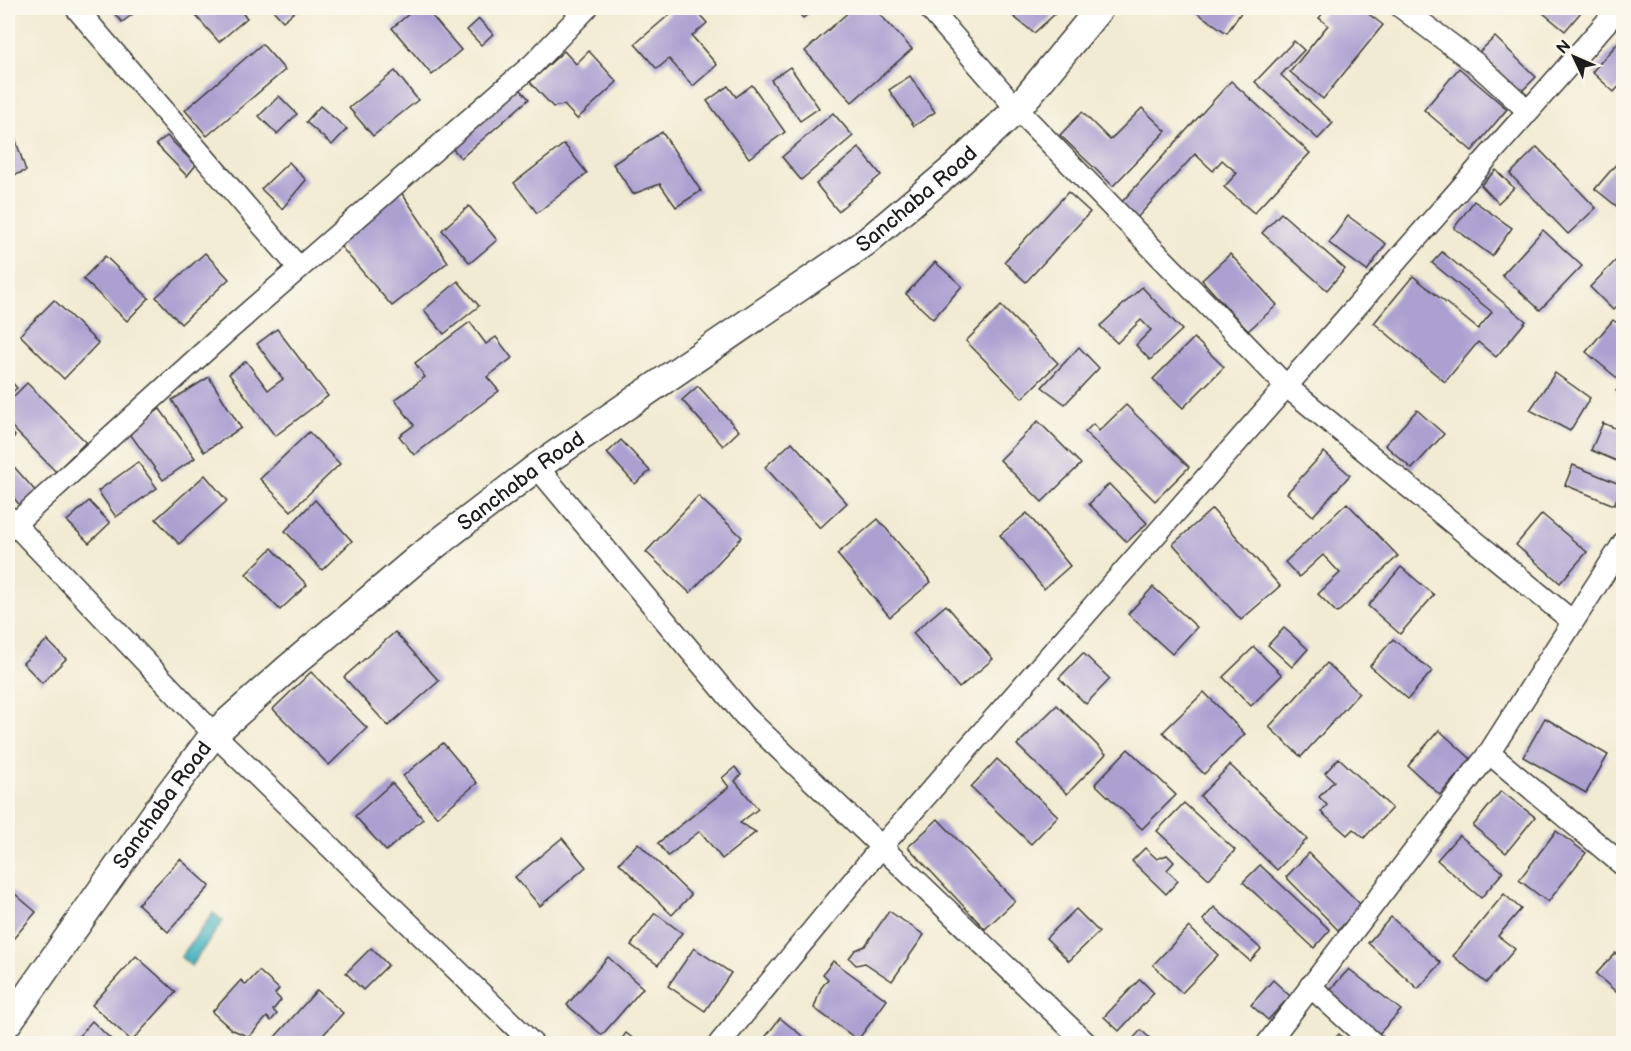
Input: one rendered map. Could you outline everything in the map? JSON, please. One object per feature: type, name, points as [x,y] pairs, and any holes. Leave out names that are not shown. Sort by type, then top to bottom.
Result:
[{"type":"street","points":[[76,8],[299,268]]},
{"type":"street","points":[[533,1044],[214,734],[10,524],[533,64],[587,8]]},
{"type":"street","points":[[929,8],[1017,109],[1286,386],[1572,621]]},
{"type":"street","name":"Sanchaba Road","points":[[8,1023],[168,795],[214,734],[417,559],[537,467],[866,242],[955,167],[1017,109],[1100,8]]},
{"type":"street","points":[[1402,8],[1478,65],[1528,111]]},
{"type":"street","points":[[719,1044],[882,846],[1619,8]]},
{"type":"street","points":[[537,467],[744,715],[1087,1044]]},
{"type":"street","points":[[1267,1044],[1489,753],[1623,542]]},
{"type":"street","points":[[1489,753],[1623,866]]},
{"type":"street","points":[[1310,986],[1374,1044]]},
{"type":"water","points":[[213,913],[223,921],[191,966],[181,957]]},
{"type":"building","points":[[109,8],[141,8],[122,22]]},
{"type":"building","points":[[189,8],[237,8],[247,18],[219,42]]},
{"type":"building","points":[[271,8],[299,8],[283,21]]},
{"type":"building","points":[[416,8],[425,8],[461,50],[432,75],[392,28]]},
{"type":"building","points":[[665,8],[694,8],[707,23],[692,36],[717,65],[693,86],[669,59],[657,69],[635,44],[670,14]]},
{"type":"building","points":[[794,8],[816,8],[803,18]]},
{"type":"building","points":[[853,8],[874,8],[912,49],[852,102],[805,51]]},
{"type":"building","points":[[1003,8],[1049,8],[1056,13],[1034,33]]},
{"type":"building","points":[[1190,8],[1244,8],[1227,33]]},
{"type":"building","points":[[1327,8],[1361,8],[1383,25],[1323,99],[1290,72],[1328,25],[1319,18]]},
{"type":"building","points":[[1537,8],[1575,8],[1581,12],[1565,31]]},
{"type":"building","points":[[479,19],[493,34],[481,45],[467,30]]},
{"type":"building","points":[[1624,36],[1624,81],[1614,92],[1592,72]]},
{"type":"building","points":[[1495,37],[1536,77],[1520,93],[1478,53]]},
{"type":"building","points":[[1294,41],[1304,50],[1281,75],[1333,123],[1318,139],[1255,82]]},
{"type":"building","points":[[262,44],[285,70],[207,136],[185,110]]},
{"type":"building","points":[[564,51],[576,64],[589,51],[617,82],[577,119],[564,105],[553,107],[530,82]]},
{"type":"building","points":[[790,67],[819,108],[800,121],[771,80]]},
{"type":"building","points":[[1459,68],[1507,109],[1472,151],[1424,110]]},
{"type":"building","points":[[395,71],[418,100],[373,136],[349,108]]},
{"type":"building","points":[[910,76],[935,112],[914,126],[889,90]]},
{"type":"building","points":[[511,79],[529,99],[461,158],[443,138]]},
{"type":"building","points":[[1231,81],[1310,153],[1254,213],[1224,187],[1237,173],[1222,160],[1213,171],[1195,154],[1126,230],[1110,215]]},
{"type":"building","points":[[752,85],[785,132],[749,158],[707,101],[728,86],[736,97]]},
{"type":"building","points":[[279,96],[297,114],[277,134],[259,116]]},
{"type":"building","points":[[320,106],[347,129],[332,145],[306,122]]},
{"type":"building","points":[[1142,108],[1166,131],[1113,186],[1060,135],[1082,112],[1110,140]]},
{"type":"building","points":[[833,113],[853,136],[801,180],[782,157]]},
{"type":"building","points":[[8,117],[26,171],[8,177]]},
{"type":"building","points":[[662,132],[701,191],[676,207],[660,184],[633,194],[613,164]]},
{"type":"building","points":[[167,136],[196,165],[187,176],[156,144]]},
{"type":"building","points":[[564,144],[587,173],[537,213],[514,183]]},
{"type":"building","points":[[1537,147],[1596,208],[1568,234],[1510,174]]},
{"type":"building","points":[[859,148],[881,175],[838,211],[816,184]]},
{"type":"building","points":[[1624,155],[1624,212],[1595,189]]},
{"type":"building","points":[[289,162],[306,180],[282,209],[261,189]]},
{"type":"building","points":[[1496,170],[1514,188],[1498,203],[1481,185]]},
{"type":"building","points":[[397,186],[448,262],[392,306],[336,241]]},
{"type":"building","points":[[1068,192],[1090,212],[1026,282],[1004,262]]},
{"type":"building","points":[[1474,201],[1512,228],[1492,256],[1454,228]]},
{"type":"building","points":[[469,206],[497,240],[470,263],[442,230]]},
{"type":"building","points":[[1281,213],[1345,269],[1327,290],[1262,233]]},
{"type":"building","points":[[1348,216],[1386,244],[1367,271],[1329,243]]},
{"type":"building","points":[[1543,230],[1582,266],[1540,310],[1502,275]]},
{"type":"building","points":[[1442,252],[1526,321],[1496,357],[1478,342],[1445,382],[1374,323],[1413,276],[1478,329],[1492,312],[1432,263]]},
{"type":"building","points":[[1624,252],[1624,299],[1613,310],[1590,287]]},
{"type":"building","points":[[205,253],[229,279],[181,324],[156,297]]},
{"type":"building","points":[[1230,254],[1277,305],[1248,331],[1202,280]]},
{"type":"building","points":[[105,256],[149,298],[127,321],[83,279]]},
{"type":"building","points":[[935,262],[962,286],[933,319],[906,294]]},
{"type":"building","points":[[458,281],[479,306],[444,334],[424,310]]},
{"type":"building","points":[[1142,287],[1182,330],[1150,360],[1136,345],[1151,330],[1141,320],[1117,343],[1100,326]]},
{"type":"building","points":[[54,300],[98,343],[64,379],[20,335]]},
{"type":"building","points":[[1001,306],[1058,363],[1022,398],[966,341]]},
{"type":"building","points":[[1613,320],[1624,328],[1624,397],[1616,391],[1623,383],[1586,352]]},
{"type":"building","points":[[470,322],[486,344],[496,337],[512,358],[487,377],[499,391],[414,455],[399,436],[414,425],[395,400],[425,377],[415,363]]},
{"type":"building","points":[[277,329],[328,396],[275,436],[229,374],[246,361],[268,390],[283,379],[257,344]]},
{"type":"building","points":[[1194,338],[1224,367],[1183,408],[1153,379]]},
{"type":"building","points":[[1079,347],[1099,368],[1065,404],[1042,387]]},
{"type":"building","points":[[1555,373],[1590,398],[1570,431],[1530,410]]},
{"type":"building","points":[[209,377],[241,428],[204,452],[172,400]]},
{"type":"building","points":[[8,378],[17,388],[8,396]]},
{"type":"building","points":[[27,383],[86,442],[56,472],[8,423],[8,402]]},
{"type":"building","points":[[698,386],[739,431],[723,446],[682,400]]},
{"type":"building","points":[[1126,405],[1189,467],[1155,501],[1085,432],[1093,424],[1099,431]]},
{"type":"building","points":[[160,409],[195,458],[163,480],[128,431]]},
{"type":"building","points":[[1417,410],[1444,434],[1412,469],[1385,445]]},
{"type":"building","points":[[1038,421],[1081,464],[1042,502],[1000,460]]},
{"type":"building","points":[[1603,423],[1624,432],[1624,451],[1619,462],[1591,450]]},
{"type":"building","points":[[8,428],[15,436],[8,443]]},
{"type":"building","points":[[309,432],[340,464],[291,511],[260,479]]},
{"type":"building","points":[[621,440],[650,471],[635,484],[607,453]]},
{"type":"building","points":[[792,442],[847,503],[820,528],[765,467]]},
{"type":"building","points":[[1324,452],[1350,475],[1313,516],[1287,493]]},
{"type":"building","points":[[8,460],[38,494],[22,508],[8,491]]},
{"type":"building","points":[[138,462],[157,488],[116,517],[98,491]]},
{"type":"building","points":[[1573,465],[1622,485],[1614,505],[1565,485]]},
{"type":"building","points":[[205,475],[227,501],[179,544],[156,519]]},
{"type":"building","points":[[1109,484],[1147,523],[1127,542],[1089,504]]},
{"type":"building","points":[[698,496],[742,537],[690,593],[646,552]]},
{"type":"building","points":[[315,500],[352,541],[322,570],[285,531]]},
{"type":"building","points":[[89,501],[110,523],[89,543],[67,521]]},
{"type":"building","points":[[1347,503],[1398,556],[1337,613],[1318,594],[1340,573],[1323,555],[1299,577],[1285,562]]},
{"type":"building","points":[[1212,509],[1280,586],[1241,620],[1173,544]]},
{"type":"building","points":[[1027,513],[1070,566],[1044,589],[1000,535]]},
{"type":"building","points":[[1542,514],[1587,552],[1560,583],[1516,545]]},
{"type":"building","points":[[878,519],[931,582],[890,617],[837,554]]},
{"type":"building","points":[[272,548],[307,585],[280,610],[246,574]]},
{"type":"building","points":[[1401,567],[1434,595],[1400,634],[1368,606]]},
{"type":"building","points":[[1153,587],[1197,627],[1172,654],[1128,614]]},
{"type":"building","points":[[946,605],[993,659],[959,688],[913,633]]},
{"type":"building","points":[[1284,628],[1308,649],[1292,667],[1268,645]]},
{"type":"building","points":[[395,632],[439,681],[388,726],[344,677]]},
{"type":"building","points":[[1393,639],[1432,671],[1408,699],[1370,666]]},
{"type":"building","points":[[47,640],[66,659],[42,683],[23,663]]},
{"type":"building","points":[[1254,647],[1282,675],[1251,706],[1223,677]]},
{"type":"building","points":[[1083,653],[1110,679],[1086,704],[1059,678]]},
{"type":"building","points":[[1327,663],[1359,693],[1301,757],[1269,727]]},
{"type":"building","points":[[311,672],[367,728],[329,765],[273,709]]},
{"type":"building","points":[[1204,692],[1245,734],[1204,774],[1163,732]]},
{"type":"building","points":[[1057,705],[1106,754],[1067,794],[1017,745]]},
{"type":"building","points":[[1545,718],[1608,755],[1586,793],[1523,757]]},
{"type":"building","points":[[1439,730],[1471,759],[1440,795],[1408,766]]},
{"type":"building","points":[[443,743],[477,783],[437,817],[403,776]]},
{"type":"building","points":[[1128,749],[1176,795],[1142,829],[1095,784]]},
{"type":"building","points":[[1339,758],[1392,808],[1364,838],[1353,829],[1347,835],[1321,812],[1327,805],[1319,797],[1334,781],[1325,773]]},
{"type":"building","points":[[997,759],[1058,816],[1031,844],[971,787]]},
{"type":"building","points":[[1230,765],[1307,839],[1277,870],[1200,796]]},
{"type":"building","points":[[735,767],[741,775],[735,781],[758,809],[740,823],[756,832],[722,859],[700,831],[668,856],[658,843],[729,787],[722,778]]},
{"type":"building","points":[[392,783],[423,819],[386,851],[355,816]]},
{"type":"building","points":[[1501,791],[1535,817],[1506,853],[1473,826]]},
{"type":"building","points":[[1184,803],[1235,850],[1209,879],[1157,831]]},
{"type":"building","points":[[938,819],[1015,901],[985,929],[908,847]]},
{"type":"building","points":[[1556,831],[1586,853],[1548,902],[1519,880]]},
{"type":"building","points":[[1459,835],[1503,872],[1481,898],[1437,860]]},
{"type":"building","points":[[562,838],[586,867],[540,906],[515,877]]},
{"type":"building","points":[[638,843],[691,895],[672,915],[619,863]]},
{"type":"building","points":[[1145,848],[1157,859],[1167,855],[1174,862],[1167,870],[1178,881],[1166,894],[1132,861]]},
{"type":"building","points":[[1309,853],[1362,906],[1338,930],[1286,877]]},
{"type":"building","points":[[180,859],[210,886],[168,932],[138,904]]},
{"type":"building","points":[[1260,865],[1330,930],[1314,948],[1243,882]]},
{"type":"building","points":[[8,888],[36,912],[8,945]]},
{"type":"building","points":[[1504,894],[1521,909],[1498,936],[1515,949],[1486,983],[1453,956]]},
{"type":"building","points":[[1214,907],[1261,949],[1250,961],[1203,920]]},
{"type":"building","points":[[1076,909],[1099,932],[1069,961],[1046,938]]},
{"type":"building","points":[[889,911],[924,935],[892,981],[865,963],[856,965],[849,958],[855,950],[865,946]]},
{"type":"building","points":[[655,913],[682,933],[658,965],[631,945]]},
{"type":"building","points":[[1391,917],[1441,963],[1418,989],[1368,943]]},
{"type":"building","points":[[1189,927],[1218,955],[1182,993],[1153,965]]},
{"type":"building","points":[[371,948],[388,965],[363,990],[346,973]]},
{"type":"building","points":[[694,948],[731,973],[705,1011],[668,986]]},
{"type":"building","points":[[1615,953],[1624,961],[1624,999],[1596,974]]},
{"type":"building","points":[[136,956],[176,992],[132,1041],[92,1005]]},
{"type":"building","points":[[608,957],[643,988],[602,1035],[567,1005]]},
{"type":"building","points":[[833,961],[887,1000],[858,1040],[814,1008],[821,988],[828,979],[823,974]]},
{"type":"building","points":[[1349,969],[1401,1010],[1377,1036],[1328,992]]},
{"type":"building","points":[[259,971],[279,989],[275,994],[281,1000],[273,1010],[277,1014],[271,1021],[267,1017],[249,1037],[231,1029],[212,1012],[241,980],[246,985]]},
{"type":"building","points":[[1140,979],[1154,993],[1119,1031],[1104,1017]]},
{"type":"building","points":[[1273,980],[1290,996],[1268,1020],[1251,1005]]},
{"type":"building","points":[[317,990],[343,1013],[315,1044],[283,1044],[275,1037]]},
{"type":"building","points":[[780,1018],[812,1044],[760,1044]]},
{"type":"building","points":[[92,1021],[116,1044],[72,1044]]},
{"type":"building","points":[[1141,1030],[1153,1041],[1151,1044],[1128,1044]]},
{"type":"building","points":[[626,1033],[640,1044],[618,1044]]},
{"type":"building","points":[[1339,1034],[1348,1044],[1329,1044]]}]
